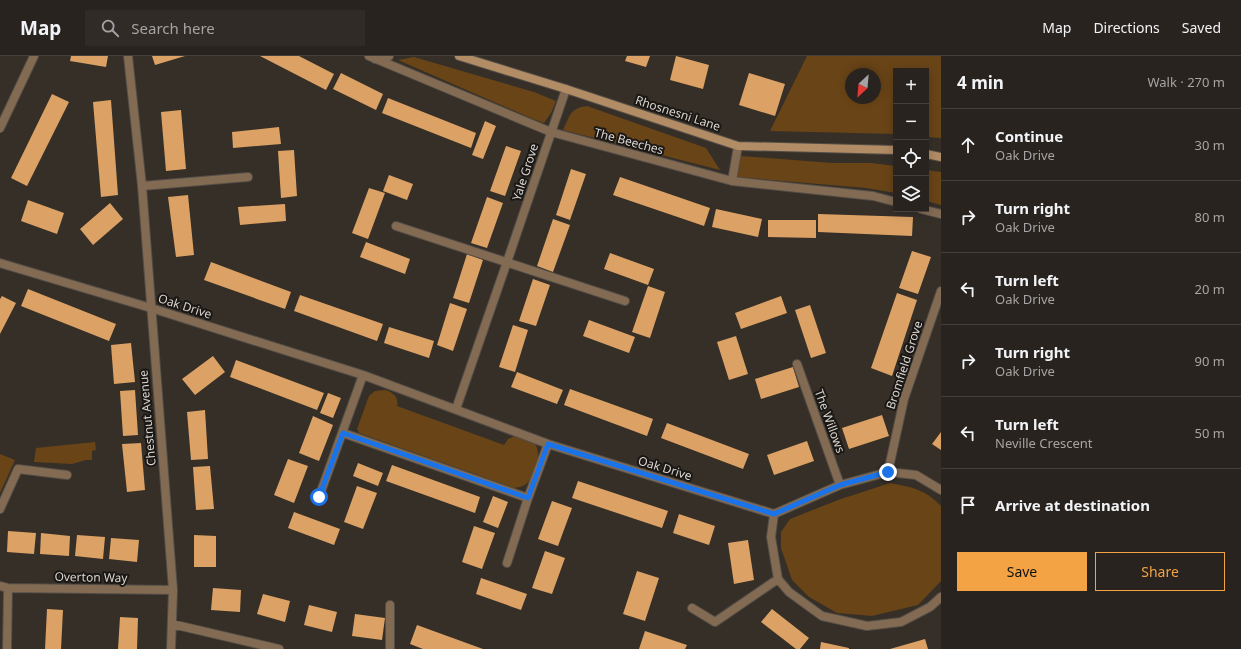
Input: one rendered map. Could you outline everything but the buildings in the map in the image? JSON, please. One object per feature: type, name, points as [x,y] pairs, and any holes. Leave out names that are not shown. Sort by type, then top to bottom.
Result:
[{"type":"main road","name":"Rhosnesni Lane","points":[[460,56],[566,89],[738,146],[893,150]]},
{"type":"main road","points":[[929,155],[941,157]]},
{"type":"street","points":[[0,128],[34,56]]},
{"type":"street","name":"Chestnut Avenue","points":[[128,56],[142,186],[150,308],[173,590],[171,649]]},
{"type":"street","points":[[372,57],[389,56]]},
{"type":"street","name":"The Beeches","points":[[372,57],[551,132],[732,181],[873,196],[893,201]]},
{"type":"street","name":"Yale Grove","points":[[456,409],[508,262],[566,89]]},
{"type":"street","points":[[732,181],[738,146]]},
{"type":"street","points":[[142,186],[248,176]]},
{"type":"street","points":[[929,211],[941,214]]},
{"type":"street","points":[[396,226],[625,302]]},
{"type":"street","name":"Oak Drive","points":[[0,263],[150,308],[363,375],[548,444],[774,514]]},
{"type":"street","name":"Bromfield Grove","points":[[888,472],[904,399],[941,290]]},
{"type":"street","name":"The Willows","points":[[797,364],[840,485]]},
{"type":"street","points":[[319,497],[363,375]]},
{"type":"street","points":[[343,433],[528,498]]},
{"type":"street","points":[[507,563],[528,498],[548,444]]},
{"type":"street","points":[[0,508],[18,469],[67,475]]},
{"type":"street","points":[[941,490],[916,475],[888,472],[840,485],[774,514],[771,537],[778,579],[789,592],[822,616],[867,626],[902,622],[930,607],[941,597]]},
{"type":"street","points":[[692,608],[715,622],[778,579]]},
{"type":"street","name":"Overton Way","points":[[7,649],[4,587],[173,590]]},
{"type":"street","points":[[390,605],[390,649]]},
{"type":"street","points":[[172,624],[279,649]]},
{"type":"shaded area","points":[[807,56],[941,56],[941,138],[929,137],[929,68],[893,68],[893,134],[770,131]]},
{"type":"shaded area","points":[[414,57],[534,92],[556,101],[551,113],[544,123],[398,60]]},
{"type":"shaded area","points":[[587,106],[706,148],[720,170],[563,130],[569,117],[574,111],[581,107]]},
{"type":"shaded area","points":[[741,156],[832,163],[871,163],[893,166],[893,192],[866,188],[737,177]]},
{"type":"shaded area","points":[[929,170],[941,172],[941,205],[929,202]]},
{"type":"shaded area","points":[[385,390],[395,395],[397,406],[504,445],[508,439],[515,436],[533,442],[538,450],[534,474],[525,485],[514,488],[359,433],[357,429],[369,396],[375,391]]},
{"type":"shaded area","points":[[95,442],[96,450],[92,451],[92,460],[72,464],[34,462],[36,448]]},
{"type":"shaded area","points":[[0,454],[15,460],[0,493]]},
{"type":"shaded area","points":[[890,483],[923,492],[941,506],[941,581],[918,605],[872,616],[837,613],[809,597],[792,580],[781,548],[781,532],[790,519],[838,500]]},
{"type":"route","points":[[319,497],[343,433],[528,498],[548,444],[774,514],[840,485],[888,472]]}]
